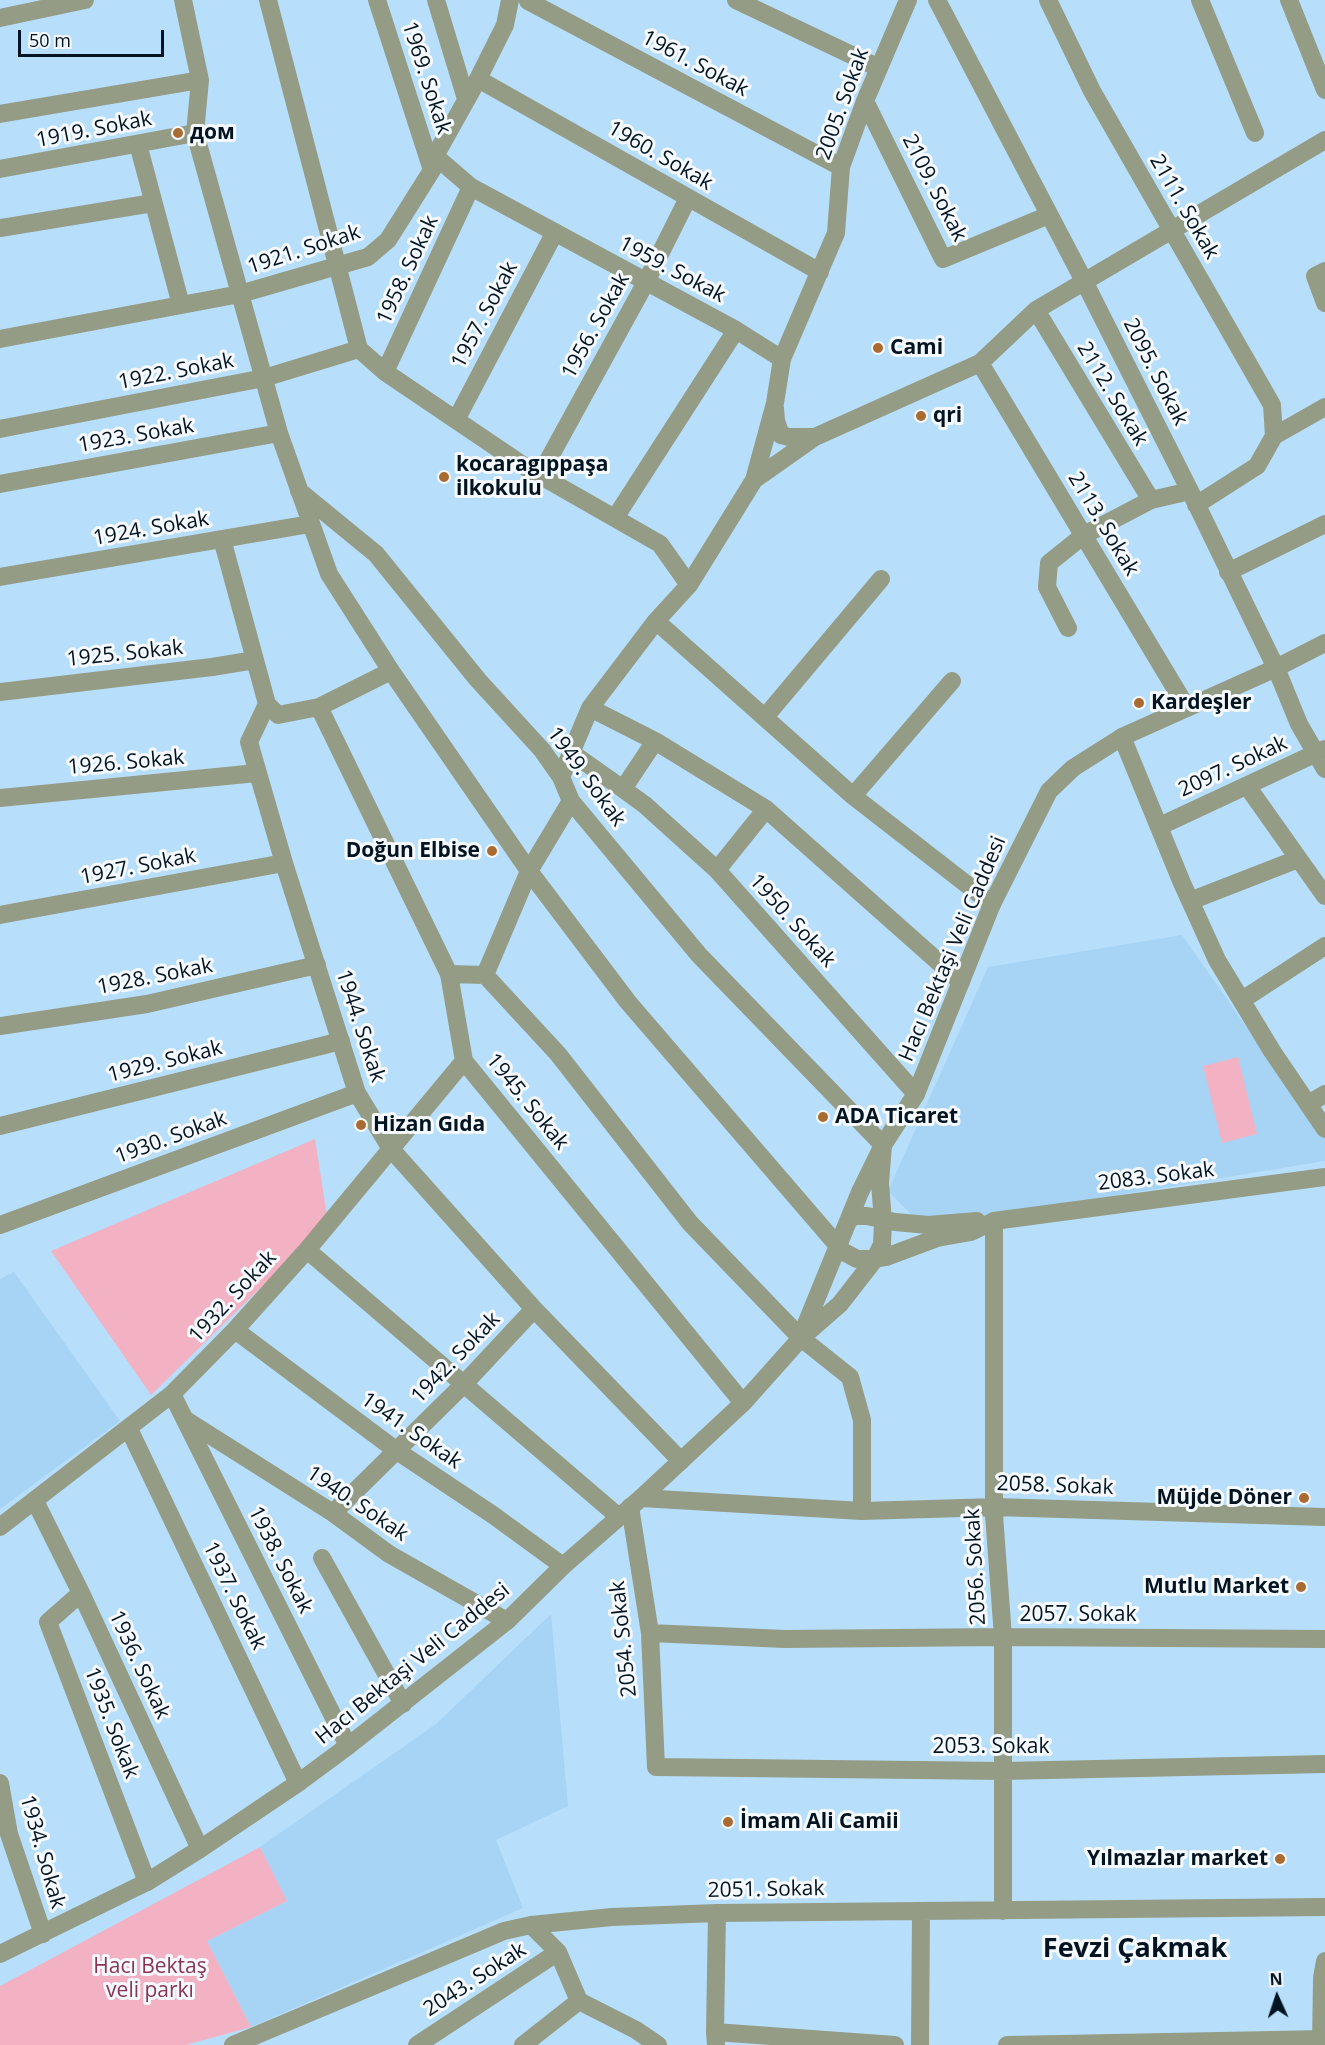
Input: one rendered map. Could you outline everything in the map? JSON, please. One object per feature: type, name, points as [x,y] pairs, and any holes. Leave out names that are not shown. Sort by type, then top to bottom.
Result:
[{"type":"street","points":[[0,18],[85,0]]},
{"type":"street","points":[[183,0],[200,80],[195,133],[279,433],[329,574],[391,671],[529,871],[628,1002],[842,1251],[857,1259],[886,1257],[937,1238],[971,1232],[994,1221]]},
{"type":"street","points":[[268,0],[359,349],[385,372],[540,475],[660,544],[689,585]]},
{"type":"street","name":"1969. Sokak","points":[[377,0],[434,163]]},
{"type":"street","points":[[436,0],[466,99]]},
{"type":"street","name":"1921. Sokak","points":[[0,339],[240,294],[368,257],[388,240],[434,163],[505,25],[510,0]]},
{"type":"street","points":[[505,25],[528,0]]},
{"type":"street","name":"1961. Sokak","points":[[528,0],[841,167]]},
{"type":"street","points":[[736,0],[879,68]]},
{"type":"street","name":"2005. Sokak","points":[[782,359],[836,233],[841,167],[865,101],[908,0]]},
{"type":"street","name":"2095. Sokak","points":[[937,0],[1084,281],[1193,498],[1276,668],[1299,724],[1322,757]]},
{"type":"street","name":"2111. Sokak","points":[[1048,0],[1092,92],[1272,405],[1274,436]]},
{"type":"street","points":[[1200,0],[1255,133]]},
{"type":"street","points":[[1289,0],[1325,90]]},
{"type":"street","name":"1960. Sokak","points":[[478,79],[820,272]]},
{"type":"street","points":[[0,114],[200,80]]},
{"type":"street","name":"2109. Sokak","points":[[865,101],[943,259],[1049,215]]},
{"type":"street","name":"1919. Sokak","points":[[0,169],[195,133]]},
{"type":"street","points":[[754,480],[815,437],[980,363],[1036,310],[1325,140]]},
{"type":"street","points":[[138,144],[181,305]]},
{"type":"street","name":"1959. Sokak","points":[[434,163],[471,187],[736,330],[782,359]]},
{"type":"street","name":"1958. Sokak","points":[[385,372],[471,187]]},
{"type":"street","name":"1956. Sokak","points":[[540,475],[646,282],[688,198]]},
{"type":"street","points":[[0,228],[153,203]]},
{"type":"street","name":"1957. Sokak","points":[[456,420],[555,232]]},
{"type":"street","points":[[1325,271],[1315,276],[1325,303]]},
{"type":"street","name":"2112. Sokak","points":[[1036,310],[1150,500]]},
{"type":"street","points":[[615,518],[736,330]]},
{"type":"street","name":"1922. Sokak","points":[[0,429],[264,378],[359,349]]},
{"type":"street","points":[[561,777],[590,708],[656,621],[689,585],[754,480],[775,403],[782,359]]},
{"type":"street","name":"2113. Sokak","points":[[980,363],[1187,708]]},
{"type":"street","points":[[775,403],[776,421],[782,435],[815,437]]},
{"type":"street","points":[[1068,628],[1047,587],[1048,564],[1084,535],[1150,500],[1193,498],[1257,466],[1274,436],[1325,407]]},
{"type":"street","name":"1923. Sokak","points":[[0,484],[279,433]]},
{"type":"street","name":"1949. Sokak","points":[[299,490],[376,554],[477,680],[542,750],[561,777],[571,801],[699,956],[883,1145]]},
{"type":"street","name":"1924. Sokak","points":[[0,577],[310,524]]},
{"type":"street","points":[[1228,572],[1325,524]]},
{"type":"street","points":[[222,539],[267,704],[279,715],[319,706],[391,671]]},
{"type":"street","points":[[765,717],[881,579]]},
{"type":"street","points":[[656,621],[853,796],[992,904]]},
{"type":"street","name":"Hacı Bektaşi Veli Caddesi","points":[[801,1338],[849,1220],[883,1145],[916,1094],[992,904],[1049,792],[1073,768],[1122,737],[1276,668],[1325,643]]},
{"type":"street","name":"1925. Sokak","points":[[0,692],[255,660]]},
{"type":"street","points":[[853,796],[952,681]]},
{"type":"street","name":"1944. Sokak","points":[[267,704],[249,742],[284,863],[357,1093],[391,1149],[534,1309],[681,1461]]},
{"type":"street","name":"1945. Sokak","points":[[319,706],[449,974],[464,1061],[743,1403]]},
{"type":"street","points":[[590,708],[655,741],[766,809],[961,982]]},
{"type":"street","points":[[1122,737],[1217,960],[1272,1051],[1325,1129]]},
{"type":"street","points":[[623,789],[655,741]]},
{"type":"street","name":"1950. Sokak","points":[[572,753],[645,805],[717,870],[916,1094]]},
{"type":"street","name":"2097. Sokak","points":[[1160,826],[1247,786],[1322,757]]},
{"type":"street","name":"1926. Sokak","points":[[0,798],[257,773]]},
{"type":"street","points":[[1247,786],[1325,896]]},
{"type":"street","points":[[485,975],[529,871],[571,801]]},
{"type":"street","points":[[717,870],[766,809]]},
{"type":"street","points":[[1190,901],[1299,859]]},
{"type":"street","name":"1927. Sokak","points":[[0,915],[284,863]]},
{"type":"street","points":[[1242,1000],[1325,946]]},
{"type":"street","name":"1928. Sokak","points":[[0,1026],[147,1004],[317,965]]},
{"type":"street","points":[[449,974],[485,975],[558,1054],[690,1223],[801,1338],[850,1377],[862,1420],[862,1511]]},
{"type":"street","name":"1929. Sokak","points":[[0,1126],[341,1041]]},
{"type":"street","name":"1932. Sokak","points":[[0,1527],[172,1394],[235,1330],[307,1251],[464,1061]]},
{"type":"street","name":"1930. Sokak","points":[[0,1225],[357,1093]]},
{"type":"street","points":[[1308,1104],[1325,1094]]},
{"type":"street","name":"Hacı Bektaşi Veli Caddesi","points":[[0,1954],[147,1882],[200,1849],[298,1783],[404,1704],[507,1622],[563,1566],[743,1403],[801,1338],[840,1304],[874,1259],[882,1244],[880,1183],[883,1145]]},
{"type":"street","name":"2083. Sokak","points":[[994,1221],[1325,1178]]},
{"type":"street","points":[[849,1220],[854,1216],[867,1216],[928,1225],[994,1221]]},
{"type":"street","name":"2056. Sokak","points":[[994,1221],[993,1515],[1003,1637],[1004,1911]]},
{"type":"street","points":[[307,1251],[463,1385],[630,1507]]},
{"type":"street","name":"1942. Sokak","points":[[333,1513],[463,1385],[534,1309]]},
{"type":"street","name":"1941. Sokak","points":[[235,1330],[397,1451],[493,1515],[563,1566]]},
{"type":"street","name":"1938. Sokak","points":[[172,1394],[348,1746]]},
{"type":"street","name":"1940. Sokak","points":[[185,1420],[333,1513],[389,1554],[507,1622]]},
{"type":"street","name":"1937. Sokak","points":[[129,1429],[298,1783]]},
{"type":"street","name":"1936. Sokak","points":[[35,1501],[81,1593],[200,1849]]},
{"type":"street","name":"2058. Sokak","points":[[630,1507],[862,1511],[994,1507],[1325,1517]]},
{"type":"street","name":"2054. Sokak","points":[[630,1507],[650,1634],[656,1767]]},
{"type":"street","points":[[322,1558],[404,1704]]},
{"type":"street","name":"1935. Sokak","points":[[81,1593],[48,1622],[147,1882]]},
{"type":"street","name":"2057. Sokak","points":[[650,1634],[785,1639],[1003,1637],[1325,1639]]},
{"type":"street","name":"2053. Sokak","points":[[656,1767],[1003,1771],[1325,1764]]},
{"type":"street","name":"1934. Sokak","points":[[0,1783],[9,1834],[43,1934]]},
{"type":"street","name":"2051. Sokak","points":[[233,2045],[504,1931],[531,1925],[612,1917],[717,1913],[1325,1906]]},
{"type":"street","points":[[920,2045],[921,1911]]},
{"type":"street","points":[[717,1913],[715,2038],[895,2045]]},
{"type":"street","points":[[531,1925],[558,1952],[579,2001],[636,2030],[658,2045]]},
{"type":"street","name":"2043. Sokak","points":[[417,2045],[558,1952]]},
{"type":"street","points":[[1007,2045],[1323,2041],[1322,1978],[1325,1961]]},
{"type":"street","points":[[523,2045],[579,2001]]},
{"type":"shaded area","points":[[1182,935],[1325,1139],[1325,1161],[924,1227],[888,1191],[988,967]]},
{"type":"shaded area","points":[[14,1272],[120,1421],[0,1509],[0,1279]]},
{"type":"shaded area","points":[[551,1614],[568,1806],[496,1840],[523,1908],[251,2027],[207,1941],[287,1901],[260,1847],[436,1724]]},
{"type":"green space","points":[[1238,1057],[1257,1134],[1222,1143],[1203,1066]]},
{"type":"green space","points":[[315,1139],[328,1222],[151,1395],[51,1251]]},
{"type":"green space","name":"Hacı Bektaş veli parkı","points":[[260,1847],[287,1901],[207,1941],[251,2027],[186,2045],[0,2045],[0,1986]]},
{"type":"place","name":"дом","points":[[178,133]]},
{"type":"place","name":"Cami","points":[[878,348]]},
{"type":"place","name":"qri","points":[[921,416]]},
{"type":"place","name":"kocaragıppaşa ilkokulu","points":[[444,477]]},
{"type":"place","name":"Kardeşler","points":[[1139,703]]},
{"type":"place","name":"Doğun Elbise","points":[[492,851]]},
{"type":"place","name":"ADA Ticaret","points":[[823,1117]]},
{"type":"place","name":"Hizan Gıda","points":[[361,1125]]},
{"type":"place","name":"Müjde Döner","points":[[1304,1498]]},
{"type":"place","name":"Mutlu Market","points":[[1301,1587]]},
{"type":"place","name":"İmam Ali Camii","points":[[728,1822]]},
{"type":"place","name":"Yılmazlar market","points":[[1280,1859]]},
{"type":"district","name":"Fevzi Çakmak","points":[[1135,1949]]}]
